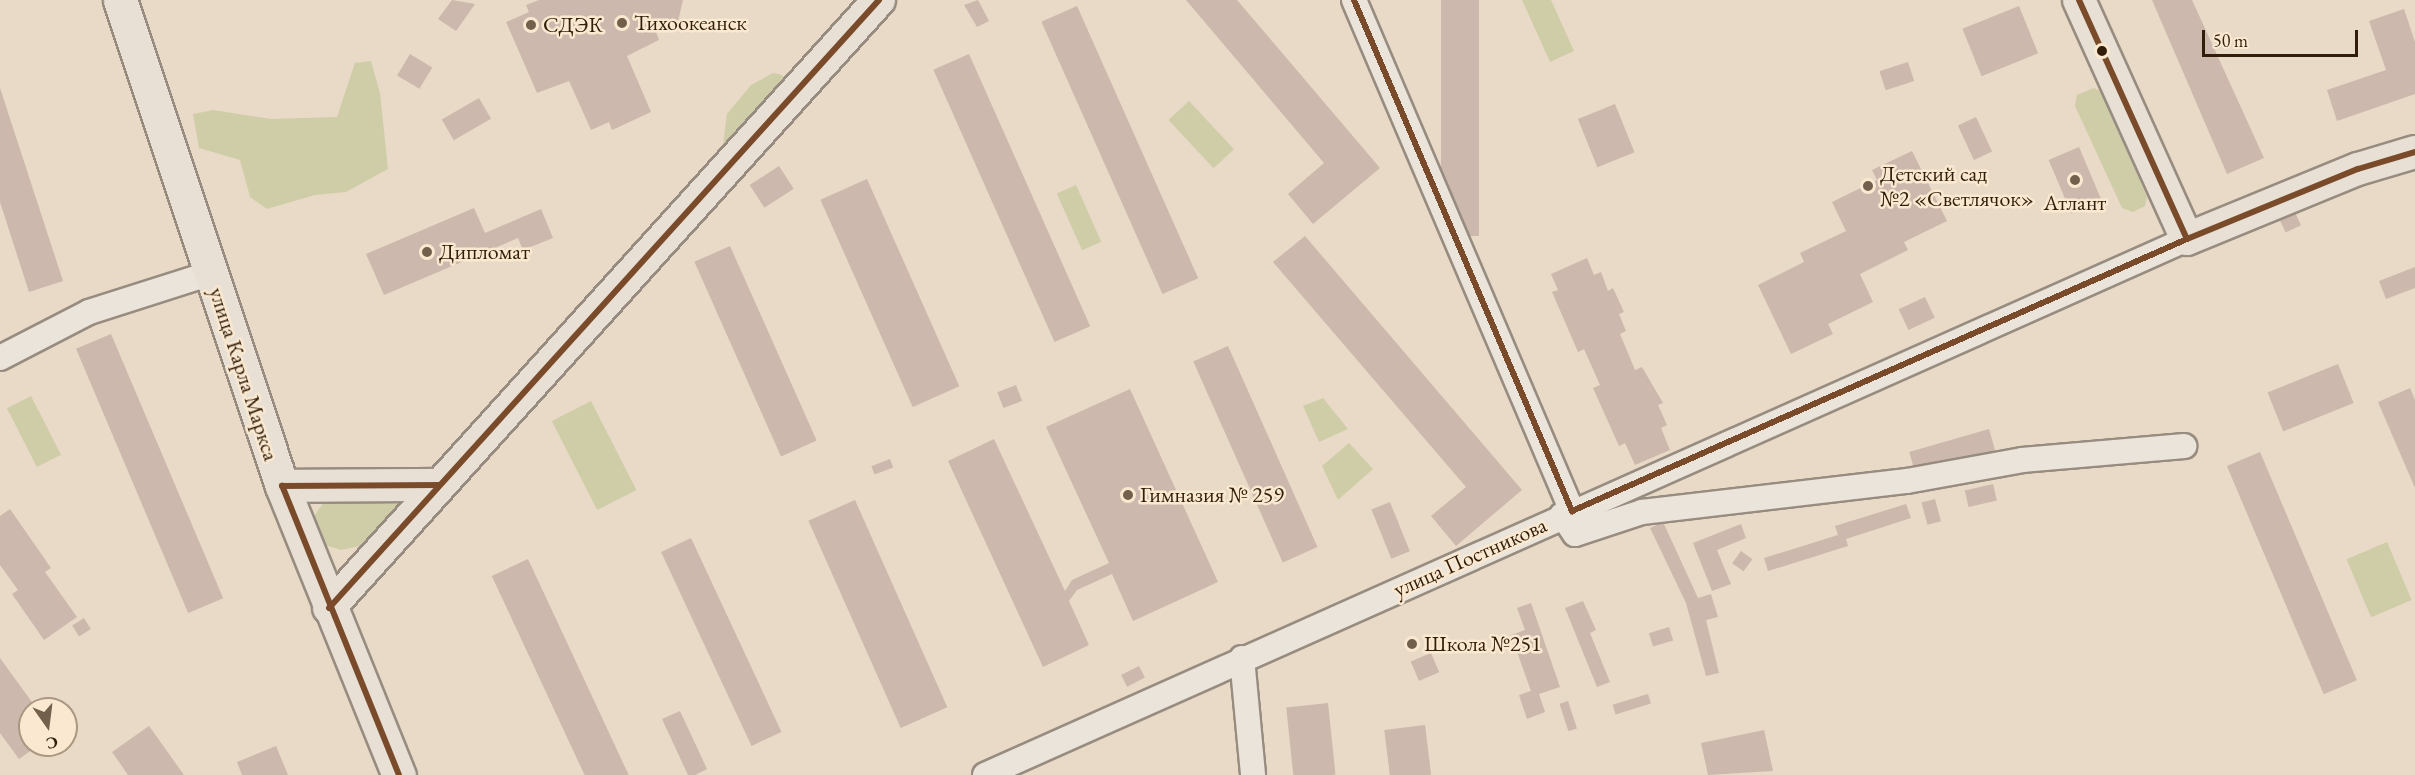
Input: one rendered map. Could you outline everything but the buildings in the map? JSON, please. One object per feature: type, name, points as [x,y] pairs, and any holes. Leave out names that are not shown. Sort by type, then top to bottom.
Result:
[{"type":"highway","name":"улица Карла Маркса","points":[[120,0],[282,486],[329,608],[399,775]]},
{"type":"main road","points":[[329,608],[879,0]]},
{"type":"main road","points":[[2079,0],[2187,239],[2358,169],[2415,152]]},
{"type":"main road","points":[[282,486],[439,485]]},
{"type":"street","points":[[1354,0],[1575,534],[1642,512],[1907,481],[2022,459],[2184,446]]},
{"type":"street","name":"улица Постникова","points":[[985,775],[1567,513],[2187,239]]},
{"type":"street","points":[[0,358],[89,312],[211,273]]},
{"type":"street","points":[[1242,658],[1253,775]]},
{"type":"shaded area","points":[[1522,0],[1551,0],[1574,51],[1550,62]]},
{"type":"shaded area","points":[[371,61],[380,93],[388,169],[346,192],[315,195],[267,209],[250,197],[240,160],[199,148],[193,114],[213,110],[271,119],[337,117],[355,63]]},
{"type":"shaded area","points":[[773,73],[782,75],[784,81],[730,147],[723,145],[727,114],[751,85]]},
{"type":"shaded area","points":[[2094,88],[2102,92],[2147,197],[2145,206],[2133,212],[2122,208],[2075,106],[2077,95]]},
{"type":"shaded area","points":[[1189,101],[1234,149],[1214,168],[1169,120]]},
{"type":"shaded area","points":[[1076,185],[1101,242],[1082,250],[1057,194]]},
{"type":"shaded area","points":[[31,396],[61,455],[37,467],[7,408]]},
{"type":"shaded area","points":[[1323,398],[1348,429],[1319,442],[1303,406]]},
{"type":"shaded area","points":[[591,401],[636,490],[597,510],[552,421]]},
{"type":"shaded area","points":[[1349,443],[1373,469],[1338,500],[1322,466]]},
{"type":"shaded area","points":[[335,500],[408,501],[365,545],[341,550],[322,544],[313,518],[323,503]]},
{"type":"shaded area","points":[[2387,542],[2412,600],[2371,617],[2346,559]]},
{"type":"transit line","points":[[329,608],[879,0]]},
{"type":"transit line","points":[[1354,0],[1572,511],[2187,239],[2358,169],[2415,152]]},
{"type":"transit line","points":[[2079,0],[2187,239]]},
{"type":"transit line","points":[[399,775],[282,486],[439,485]]},
{"type":"place","name":"Тихоокеанск","points":[[622,23]]},
{"type":"place","name":"СДЭК","points":[[531,25]]},
{"type":"place","name":"Атлант","points":[[2075,180]]},
{"type":"place","name":"Детский сад №2 «Светлячок»","points":[[1868,186]]},
{"type":"place","name":"Дипломат","points":[[427,252]]},
{"type":"place","name":"Гимназия № 259","points":[[1128,495]]},
{"type":"place","name":"Школа №251","points":[[1412,644]]}]
